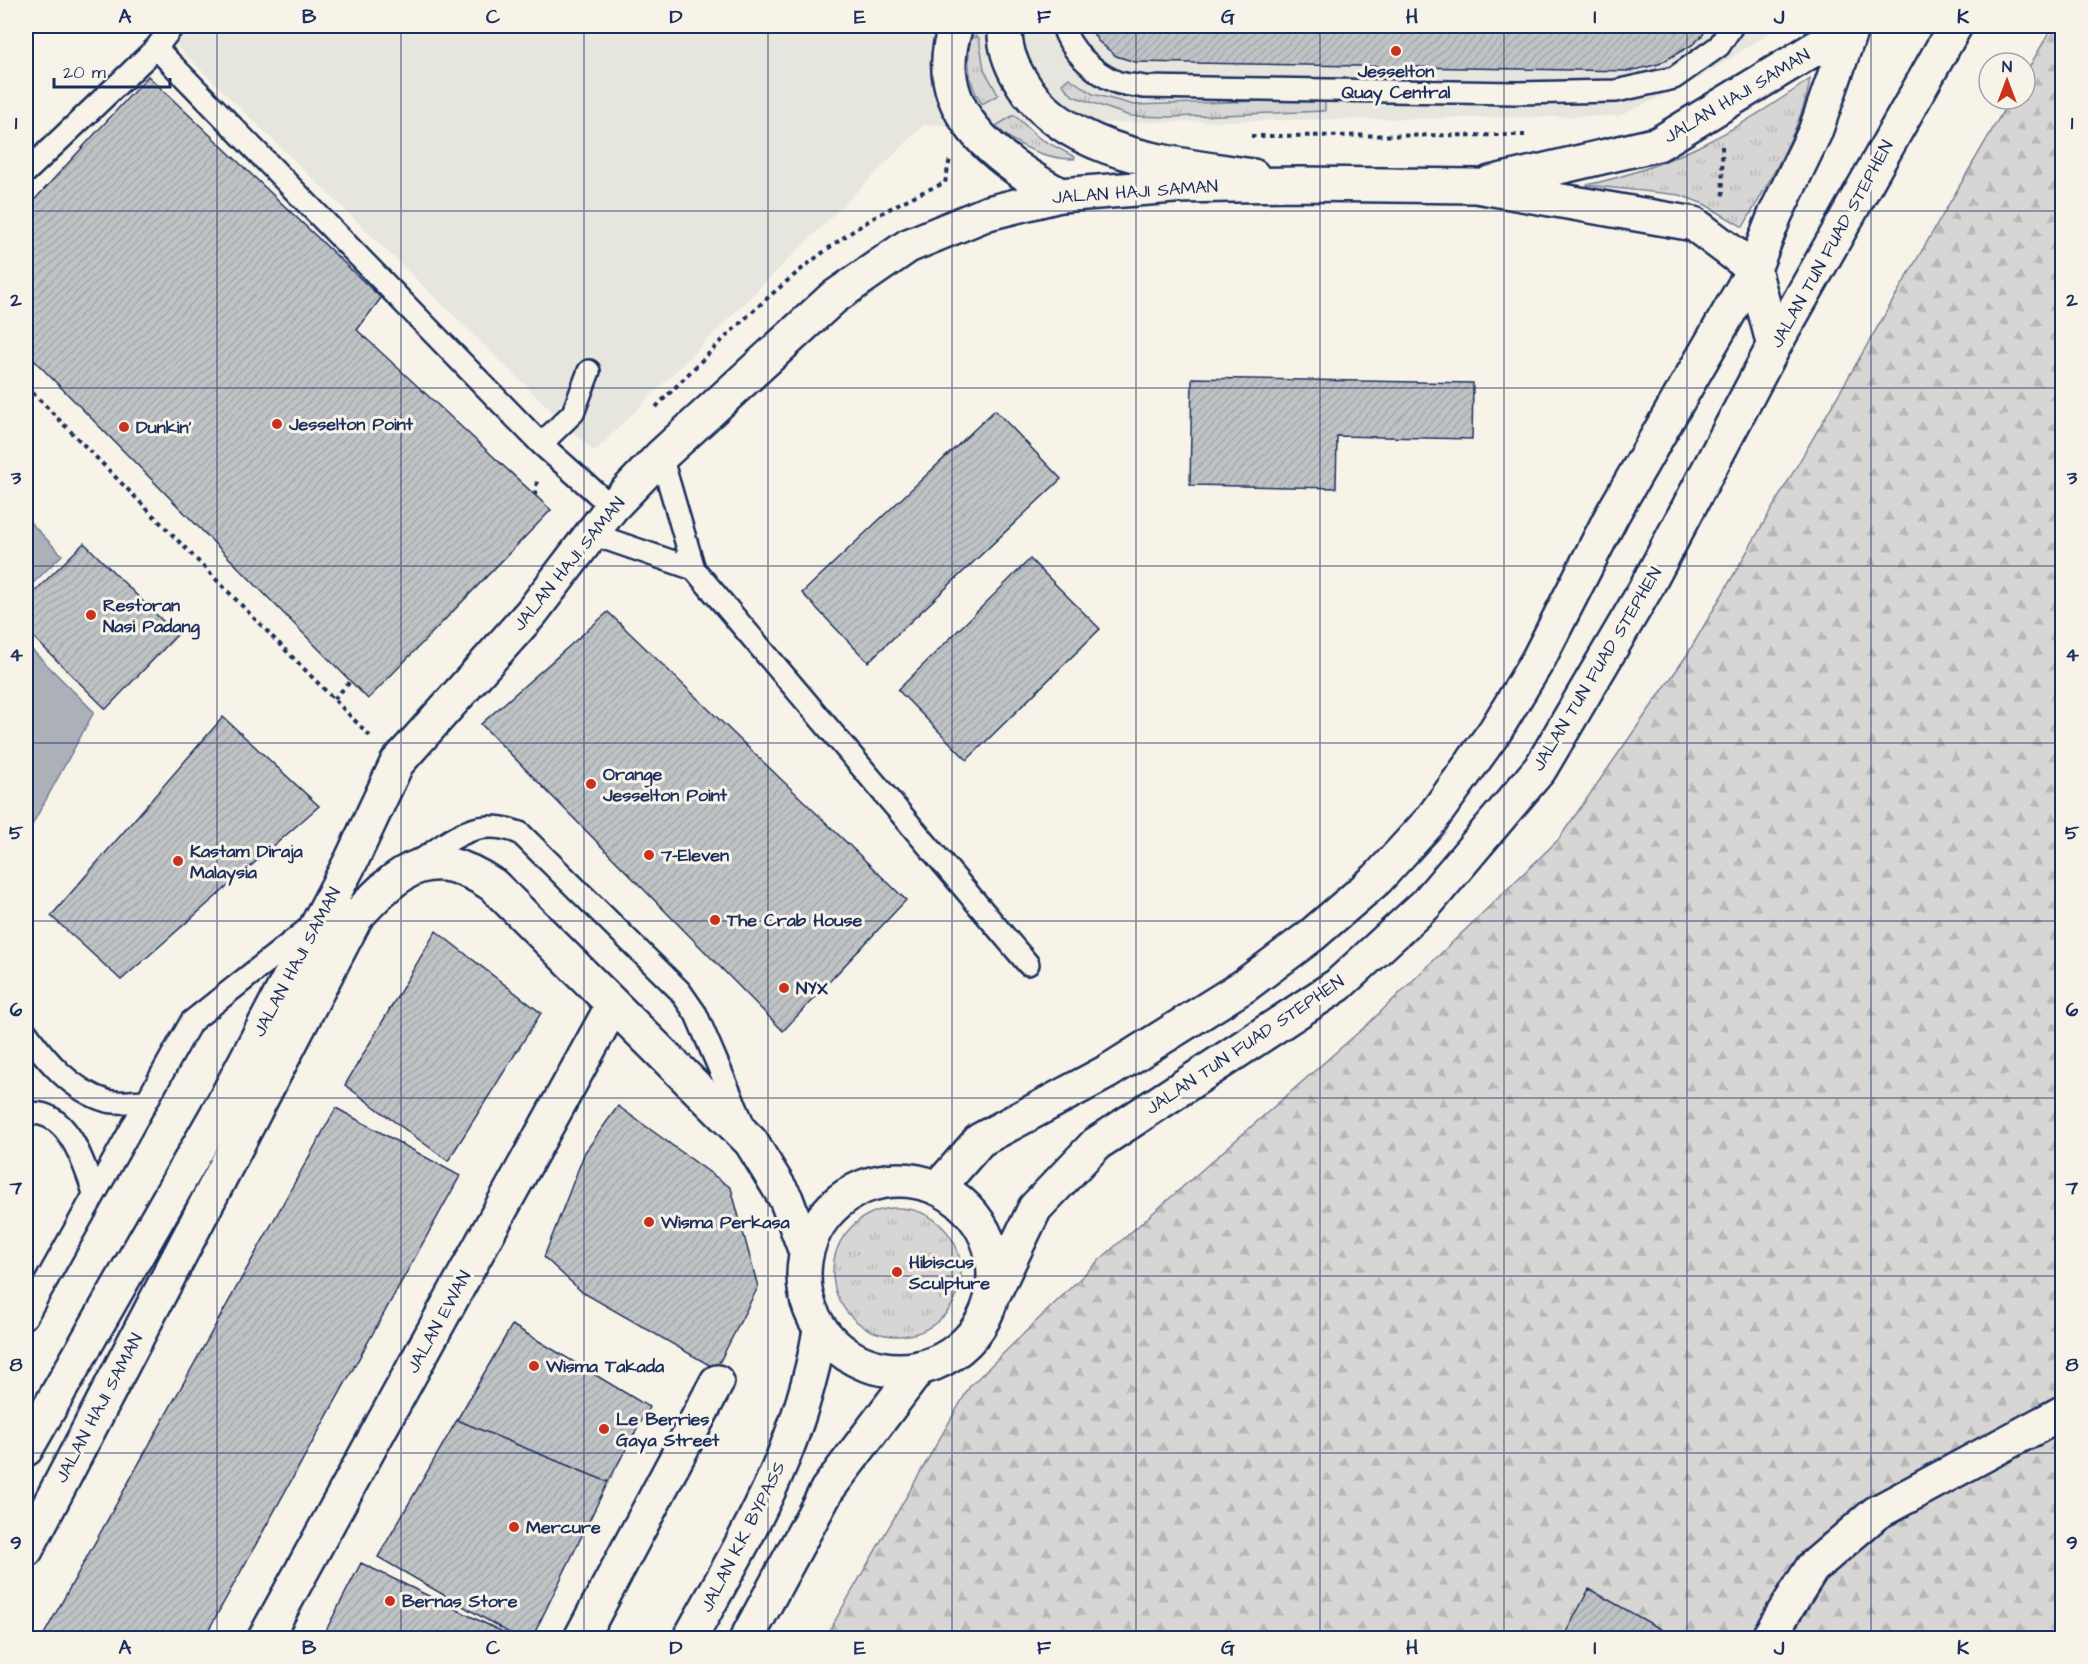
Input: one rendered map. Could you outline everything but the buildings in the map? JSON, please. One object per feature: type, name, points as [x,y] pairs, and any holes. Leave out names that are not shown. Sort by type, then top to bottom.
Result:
[{"type":"main road","points":[[956,26],[951,40],[950,87],[970,128],[1011,167],[1060,195]]},
{"type":"main road","points":[[1005,26],[1011,63],[1026,90],[1048,116],[1077,132],[1114,149],[1175,163],[1300,184]]},
{"type":"main road","points":[[939,1187],[981,1140],[1107,1072],[1244,987],[1312,935],[1377,879],[1431,820],[1495,731],[1538,660],[1612,515],[1754,269],[1775,215],[1815,132],[1852,26]]},
{"type":"main road","name":"JALAN HAJI SAMAN","points":[[1476,186],[1658,144],[1852,26]]},
{"type":"main road","name":"JALAN TUN FUAD STEPHEN","points":[[995,1291],[1035,1208],[1096,1144],[1338,985],[1426,904],[1540,769],[1645,590],[1774,346],[1955,26]]},
{"type":"main road","name":"JALAN HAJI SAMAN","points":[[26,1449],[224,1102],[319,921],[397,763],[532,612],[612,507],[661,456],[833,298],[908,246],[988,213],[1060,195],[1174,186],[1300,184],[1476,186],[1694,224],[1754,269]]},
{"type":"main road","points":[[1754,269],[1774,346]]},
{"type":"main road","name":"JALAN HAJI SAMAN","points":[[26,1550],[356,917],[381,889],[407,869],[432,864],[456,865],[493,885],[751,1142],[786,1199],[806,1252]]},
{"type":"main road","name":"JALAN EWAN","points":[[265,1638],[613,1005]]},
{"type":"main road","points":[[884,1180],[912,1180],[939,1187],[965,1205],[984,1230],[995,1260],[995,1291],[988,1313],[969,1341],[941,1361],[919,1368],[891,1370],[864,1364],[840,1350],[820,1330],[808,1306],[803,1279],[806,1252],[816,1226],[834,1205],[857,1189],[884,1180]]},
{"type":"main road","name":"JALAN K.K. BYPASS","points":[[690,1638],[758,1516],[787,1451],[802,1410],[820,1330]]},
{"type":"main road","points":[[747,1638],[827,1490],[919,1368]]},
{"type":"main road","points":[[580,1638],[717,1382]]},
{"type":"main road","points":[[1768,1638],[1812,1569],[1876,1514],[2062,1413]]},
{"type":"lane","points":[[26,171],[156,48],[173,26]]},
{"type":"lane","points":[[1063,26],[1066,39],[1092,67],[1117,82],[1144,87],[1516,93],[1616,91],[1674,78],[1719,46],[1732,26]]},
{"type":"lane","points":[[156,48],[541,444],[612,507]]},
{"type":"lane","points":[[541,444],[573,413],[589,371]]},
{"type":"lane","points":[[661,456],[694,569],[1028,964]]},
{"type":"lane","points":[[592,534],[694,569]]},
{"type":"lane","points":[[407,869],[454,838],[477,827],[500,825],[520,833],[680,991],[696,1014],[751,1142]]},
{"type":"lane","points":[[26,1317],[191,1022],[319,921]]},
{"type":"lane","points":[[26,1032],[48,1063],[78,1087],[108,1101],[145,1101]]},
{"type":"lane","points":[[26,1114],[35,1112],[60,1124],[81,1156],[94,1193]]},
{"type":"path","points":[[1722,136],[1723,205]]},
{"type":"path","points":[[26,386],[397,763]]},
{"type":"path","points":[[334,699],[350,682]]},
{"type":"shaded area","points":[[156,26],[1780,26],[1700,78],[1619,116],[924,125],[594,452]]},
{"type":"shaded area","points":[[26,518],[62,555],[26,590]]},
{"type":"shaded area","points":[[26,644],[94,712],[26,836]]},
{"type":"green space","points":[[2053,26],[2062,26],[2062,1638],[825,1638],[970,1386],[1096,1263],[1368,1024],[1558,840],[1687,655],[2003,111],[2037,111],[2037,53]]},
{"type":"green space","points":[[975,36],[979,38],[984,69],[998,95],[982,104],[974,90],[969,66],[970,41]]},
{"type":"green space","points":[[1069,78],[1093,94],[1134,105],[1325,99],[1325,111],[1170,117],[1130,116],[1073,96],[1062,84]]},
{"type":"green space","points":[[1810,79],[1792,136],[1743,227],[1704,204],[1680,195],[1586,185],[1647,168],[1704,144],[1758,114]]},
{"type":"green space","points":[[1014,115],[1039,138],[1075,157],[1074,159],[1042,154],[1012,140],[996,126]]},
{"type":"green space","points":[[897,1208],[922,1213],[942,1227],[956,1247],[961,1272],[956,1297],[942,1317],[922,1331],[897,1336],[872,1331],[852,1317],[838,1297],[833,1272],[838,1247],[852,1227],[872,1213]]},
{"type":"place","name":"Jesselton Quay Central","points":[[1396,51]]},
{"type":"place","name":"Jesselton Point","points":[[277,424]]},
{"type":"place","name":"Dunkin'","points":[[124,427]]},
{"type":"place","name":"Restoran Nasi Padang","points":[[91,615]]},
{"type":"place","name":"Orange Jesselton Point","points":[[591,784]]},
{"type":"place","name":"7-Eleven","points":[[649,855]]},
{"type":"place","name":"Kastam Diraja Malaysia","points":[[178,861]]},
{"type":"place","name":"The Crab House","points":[[715,920]]},
{"type":"place","name":"NYX","points":[[784,988]]},
{"type":"place","name":"Wisma Perkasa","points":[[649,1222]]},
{"type":"place","name":"Hibiscus Sculpture","points":[[897,1272]]},
{"type":"place","name":"Wisma Takada","points":[[534,1366]]},
{"type":"place","name":"Le Berries Gaya Street","points":[[604,1429]]},
{"type":"place","name":"Mercure","points":[[514,1527]]},
{"type":"place","name":"Bernas Store","points":[[390,1601]]}]
